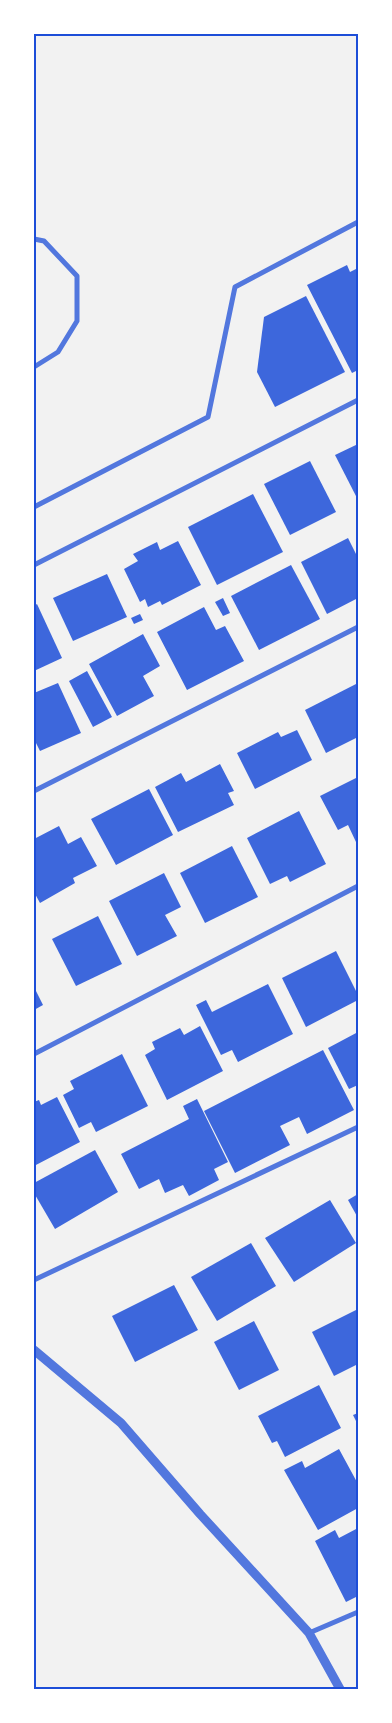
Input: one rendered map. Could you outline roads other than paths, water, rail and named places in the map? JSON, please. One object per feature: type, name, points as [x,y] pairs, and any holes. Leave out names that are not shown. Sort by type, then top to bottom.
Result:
[{"type":"street","points":[[34,507],[208,417],[236,287],[358,222]]},
{"type":"street","points":[[34,239],[44,241],[77,276],[77,321],[58,352],[34,367]]},
{"type":"street","points":[[34,566],[358,400]]},
{"type":"street","points":[[34,791],[358,627]]},
{"type":"street","points":[[34,1054],[358,886]]},
{"type":"street","points":[[34,1280],[358,1127]]},
{"type":"street","points":[[34,1350],[121,1423],[200,1514],[308,1633],[340,1689]]},
{"type":"street","points":[[308,1633],[358,1612]]}]
